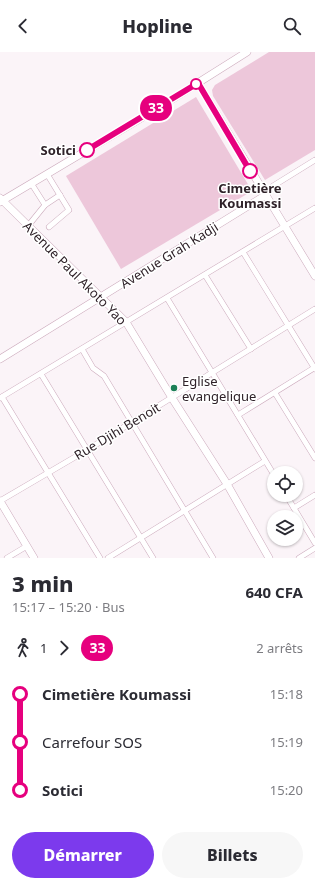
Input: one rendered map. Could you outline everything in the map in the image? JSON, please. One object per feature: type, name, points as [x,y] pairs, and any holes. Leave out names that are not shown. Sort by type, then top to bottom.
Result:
[{"type":"street","points":[[1,200],[31,184],[198,83],[244,53]]},
{"type":"street","points":[[198,83],[285,226],[312,264],[315,276]]},
{"type":"street","name":"Avenue Grah Kadji","points":[[0,359],[266,195],[273,186],[315,160]]},
{"type":"street","points":[[47,174],[69,210],[49,227]]},
{"type":"street","points":[[31,184],[45,205]]},
{"type":"street","points":[[28,226],[45,205],[60,195]]},
{"type":"street","name":"Avenue Paul Akoto Yao","points":[[1,200],[126,322],[227,484],[269,558]]},
{"type":"street","points":[[100,558],[1,398],[315,208]]},
{"type":"street","points":[[238,415],[315,368],[243,252]]},
{"type":"street","points":[[205,275],[250,349]]},
{"type":"street","points":[[167,298],[268,466]]},
{"type":"street","name":"Rue Djihi Benoit","points":[[0,501],[132,423],[315,309]]},
{"type":"street","points":[[82,349],[93,368],[104,376],[211,557]]},
{"type":"street","points":[[41,374],[154,558]]},
{"type":"street","points":[[275,393],[315,458]]},
{"type":"street","points":[[108,558],[265,461]]},
{"type":"street","points":[[294,508],[315,494]]},
{"type":"street","points":[[0,501],[34,558]]},
{"type":"street","points":[[290,502],[315,543]]},
{"type":"street","points":[[7,558],[27,546]]},
{"type":"street","points":[[299,558],[315,548]]},
{"type":"shaded area","points":[[269,52],[315,52],[315,150],[265,180],[213,96],[212,90],[215,85]]},
{"type":"shaded area","points":[[196,97],[252,191],[121,269],[66,176]]},
{"type":"bus line","name":"33","points":[[87,150],[198,83],[250,171]]},
{"type":"place","name":"Sotici","points":[[87,150]]},
{"type":"place","name":"Cimetière Koumassi","points":[[250,171]]},
{"type":"place","name":"Eglise evangelique","points":[[174,388]]}]
